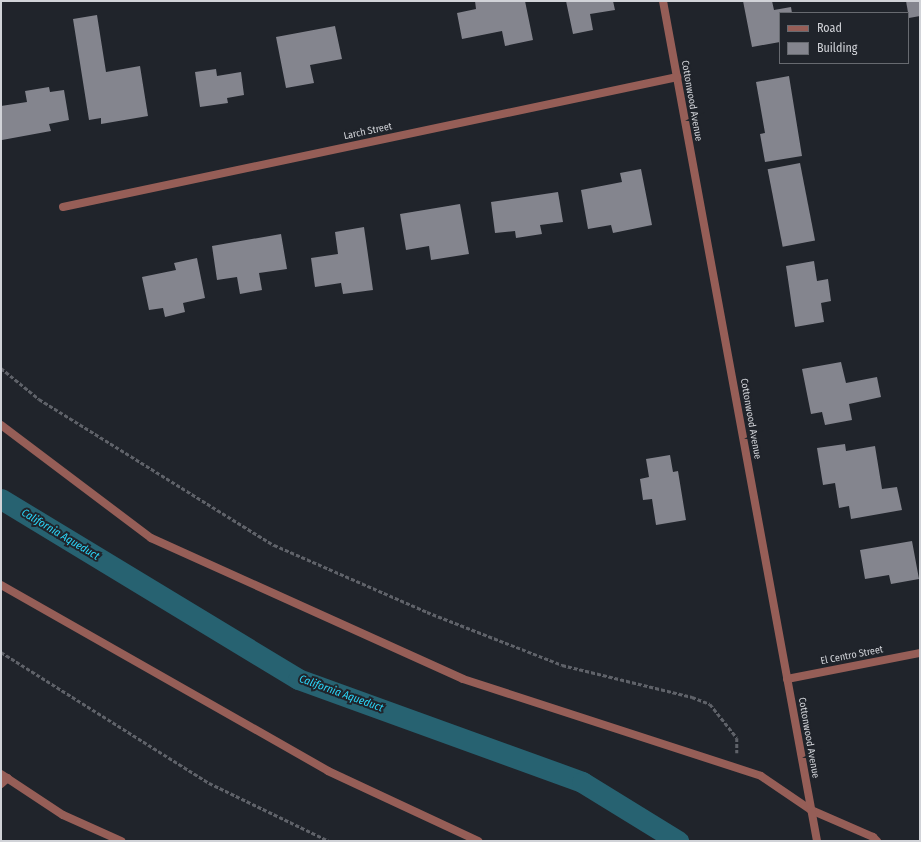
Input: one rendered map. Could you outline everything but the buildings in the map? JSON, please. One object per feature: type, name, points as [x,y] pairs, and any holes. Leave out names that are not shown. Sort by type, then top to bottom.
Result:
[{"type":"street","name":"Cottonwood Avenue","points":[[663,1],[817,841]]},
{"type":"street","name":"Larch Street","points":[[63,207],[677,77]]},
{"type":"street","points":[[1,425],[151,538],[463,679],[761,776],[811,810],[873,837],[877,841]]},
{"type":"street","points":[[1,585],[328,771],[478,841]]},
{"type":"street","name":"El Centro Street","points":[[787,679],[920,653]]},
{"type":"street","points":[[1,784],[4,776],[63,815],[121,841]]},
{"type":"path","points":[[1,368],[39,399],[274,545],[427,612],[562,664],[692,697],[710,704],[737,738],[738,768]]},
{"type":"path","points":[[1,652],[209,784],[329,841]]},
{"type":"waterway","name":"California Aqueduct","points":[[1,499],[298,679],[582,782],[678,841]]}]
